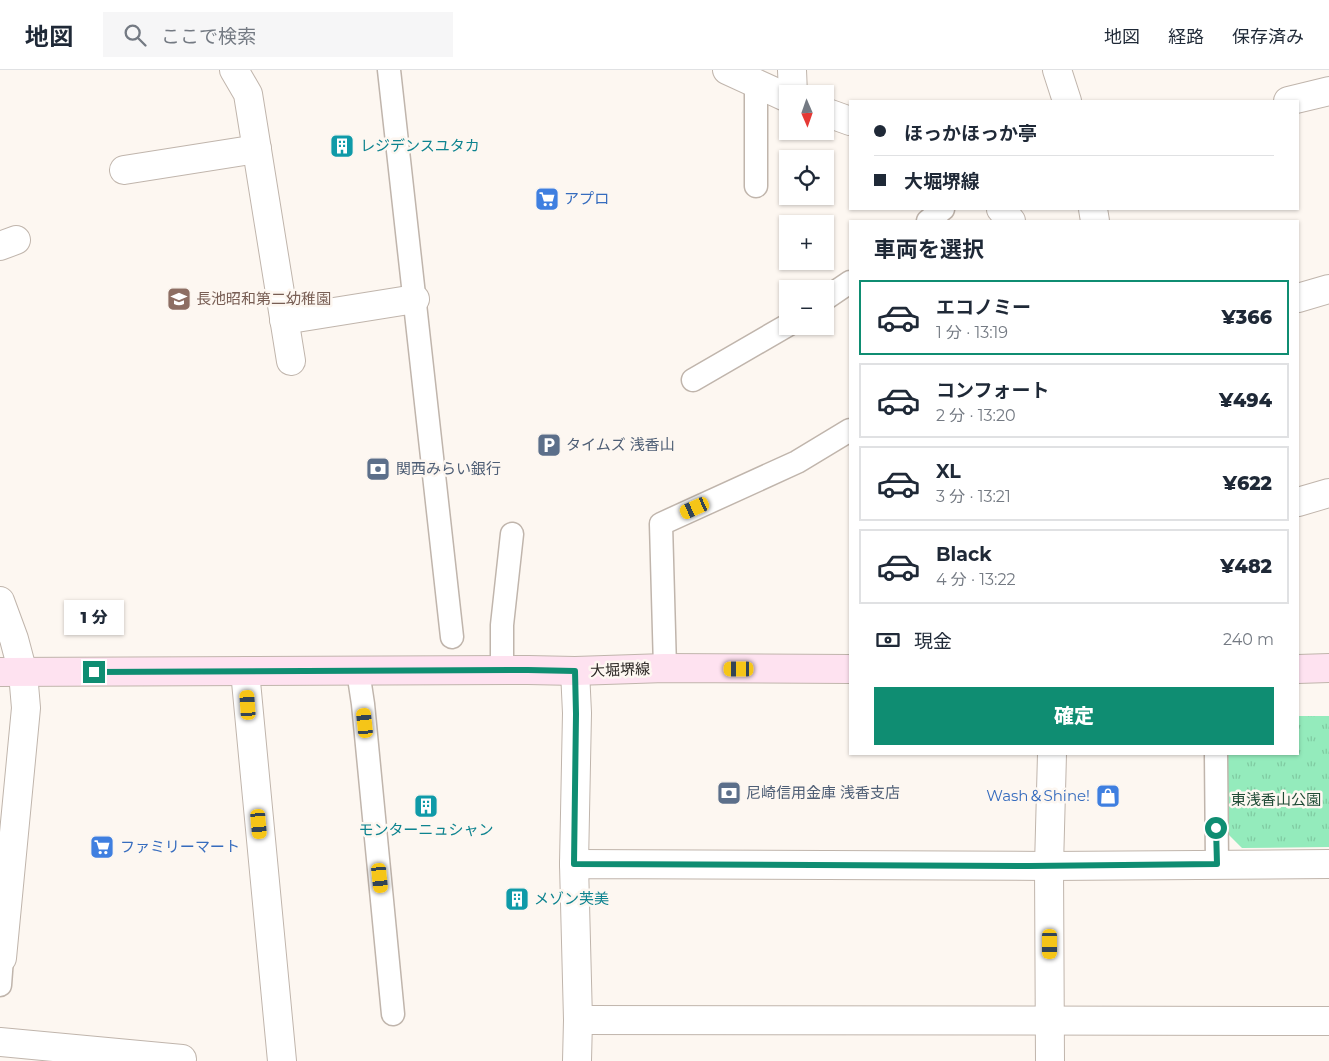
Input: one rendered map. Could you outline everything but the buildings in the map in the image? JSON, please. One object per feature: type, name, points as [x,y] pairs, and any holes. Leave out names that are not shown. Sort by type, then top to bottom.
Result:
[{"type":"main road","name":"大堀堺線","points":[[11,672],[575,671],[665,668],[849,669]]},
{"type":"main road","points":[[1299,669],[1329,668]]},
{"type":"street","points":[[234,70],[248,94],[291,361]]},
{"type":"street","points":[[727,70],[779,94]]},
{"type":"street","points":[[792,70],[793,85]]},
{"type":"street","points":[[1057,70],[1067,100]]},
{"type":"street","points":[[1292,100],[1329,91]]},
{"type":"street","points":[[834,115],[849,120]]},
{"type":"street","points":[[124,170],[257,148]]},
{"type":"street","points":[[1002,210],[1010,220]]},
{"type":"street","points":[[1299,298],[1329,289]]},
{"type":"street","points":[[284,320],[415,299]]},
{"type":"street","points":[[1299,502],[1329,493]]},
{"type":"street","points":[[0,601],[14,639],[11,672],[26,708],[1,971]]},
{"type":"street","points":[[246,671],[282,1061]]},
{"type":"street","points":[[575,671],[574,864],[578,1020],[577,1061]]},
{"type":"street","points":[[1050,1061],[1049,866],[1052,755]]},
{"type":"street","points":[[574,864],[1049,866],[1329,864]]},
{"type":"street","points":[[578,1020],[1329,1022]]},
{"type":"street","points":[[0,1042],[182,1059]]},
{"type":"lane","points":[[389,70],[452,638]]},
{"type":"lane","points":[[756,83],[756,186]]},
{"type":"lane","points":[[929,220],[942,210]]},
{"type":"lane","points":[[834,293],[849,283]]},
{"type":"lane","points":[[692,380],[779,330]]},
{"type":"lane","points":[[665,668],[661,524],[797,462],[849,431]]},
{"type":"lane","points":[[502,671],[502,625],[512,534]]},
{"type":"lane","points":[[358,671],[364,714],[393,1014]]},
{"type":"lane","points":[[1216,755],[1217,864]]},
{"type":"green space","name":"東浅香山公園","points":[[1299,716],[1329,716],[1329,847],[1242,848],[1229,835],[1227,755],[1299,755]]},
{"type":"place","name":"レジデンスユタカ","points":[[342,146]]},
{"type":"place","name":"アプロ","points":[[547,199]]},
{"type":"place","name":"長池昭和第二幼稚園","points":[[179,299]]},
{"type":"place","name":"タイムズ 浅香山","points":[[549,445]]},
{"type":"place","name":"関西みらい銀行","points":[[378,469]]},
{"type":"place","name":"尼崎信用金庫 浅香支店","points":[[729,793]]},
{"type":"place","name":"Wash＆Shine!","points":[[1108,796]]},
{"type":"place","name":"モンターニュシャン","points":[[426,806]]},
{"type":"place","name":"ファミリーマート","points":[[102,847]]},
{"type":"place","name":"メゾン芙美","points":[[517,899]]},
{"type":"route","points":[[94,672],[575,671],[574,864],[1029,866],[1217,864],[1216,828]]}]
